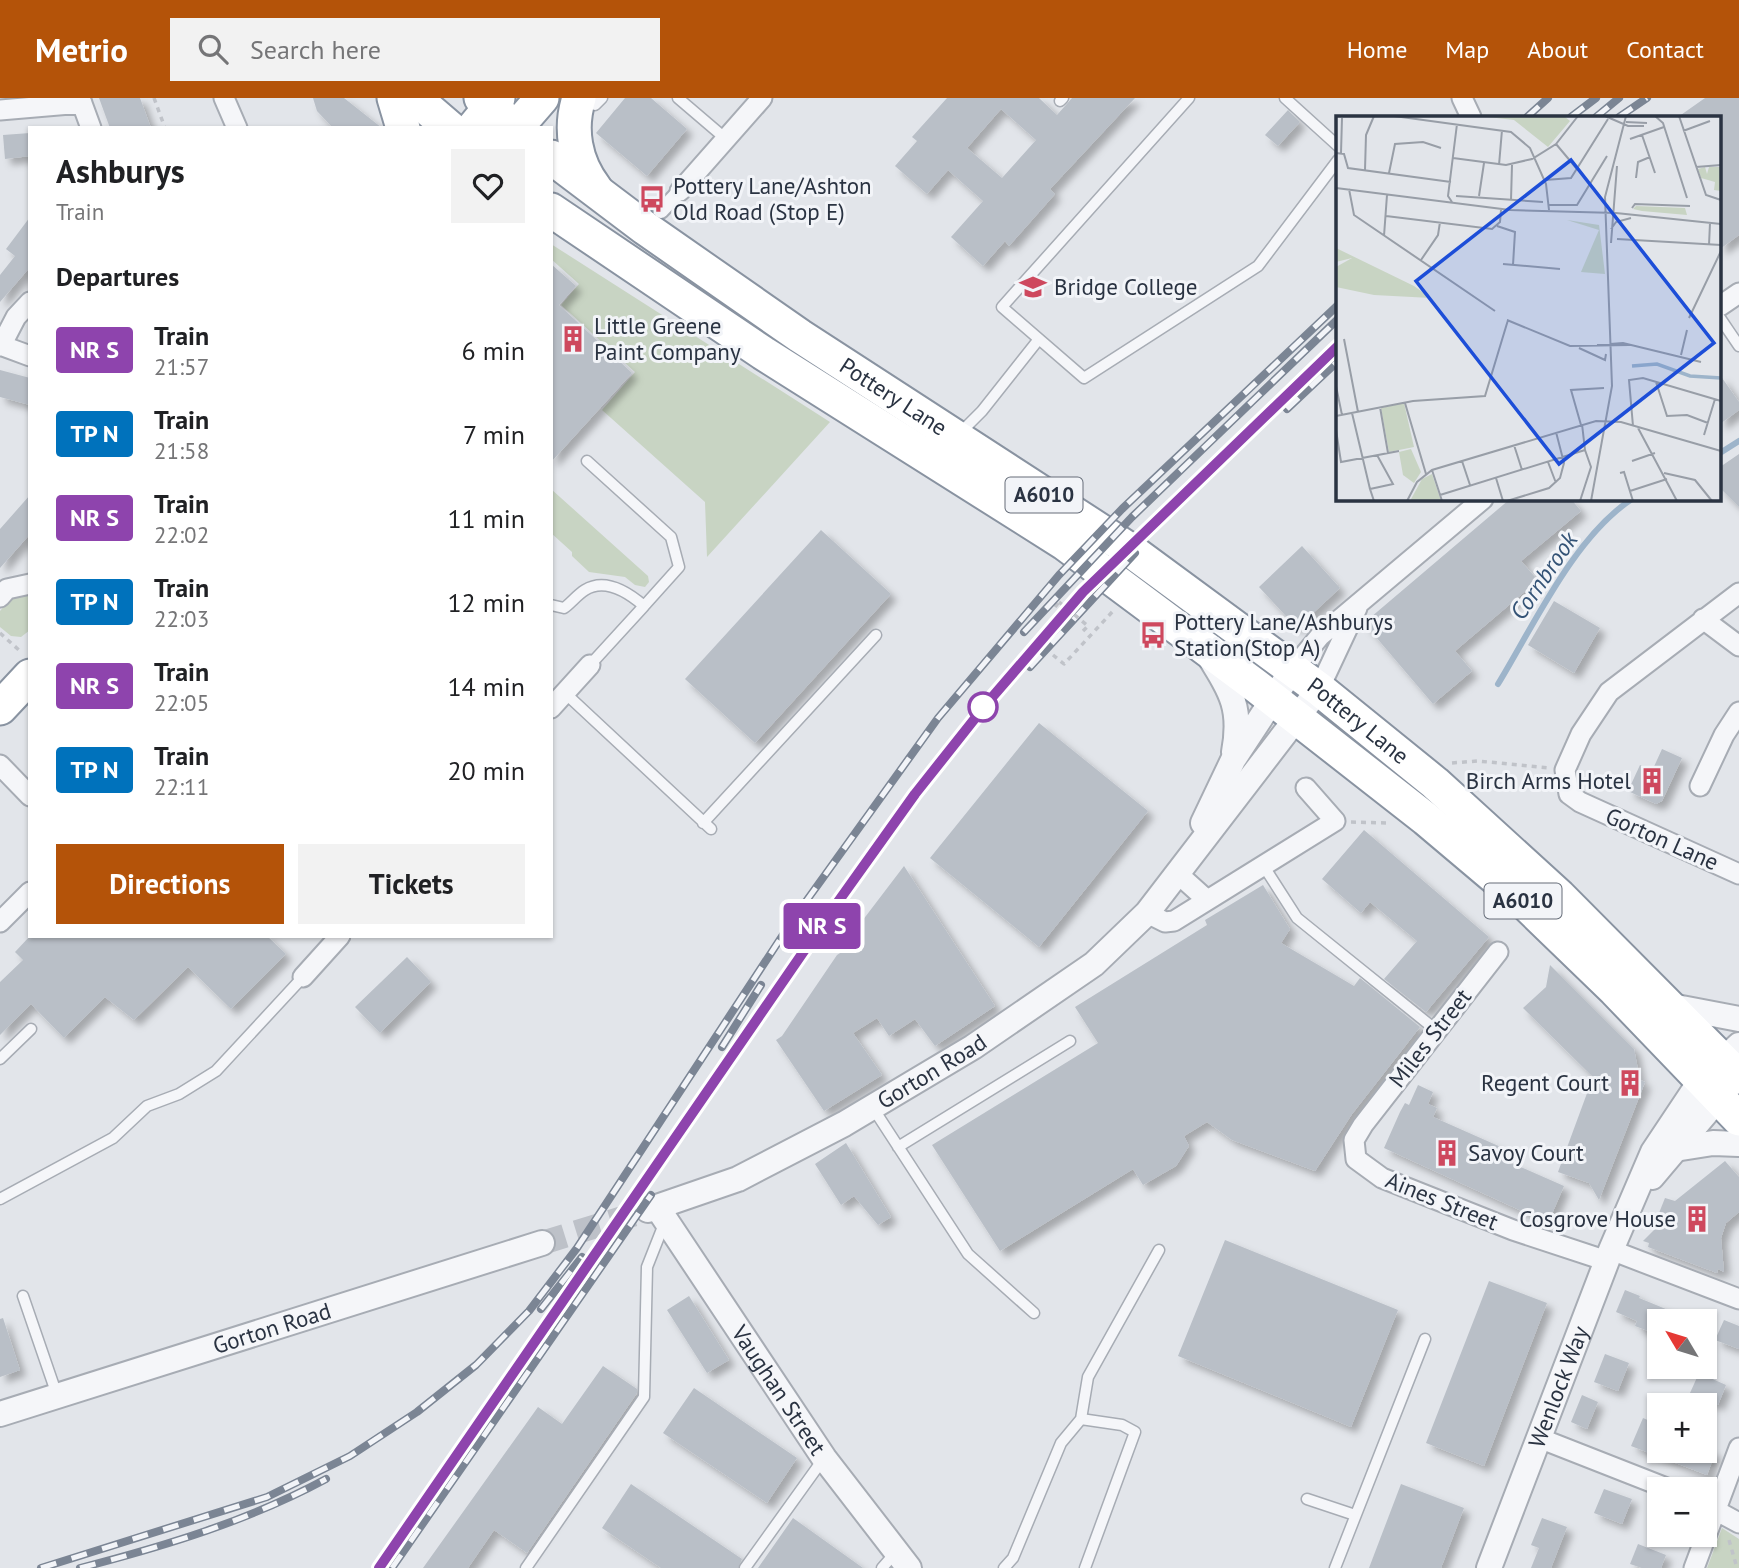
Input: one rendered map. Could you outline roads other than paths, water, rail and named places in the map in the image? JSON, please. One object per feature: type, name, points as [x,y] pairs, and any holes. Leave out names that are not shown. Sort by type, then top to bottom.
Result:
[{"type":"highway","points":[[394,98],[402,126]]},
{"type":"highway","points":[[415,98],[509,126]]},
{"type":"highway","points":[[450,98],[479,117]]},
{"type":"highway","points":[[518,126],[542,98]]},
{"type":"highway","points":[[592,101],[574,122],[575,144],[582,167],[600,194]]},
{"type":"highway","name":"Pottery Lane","points":[[553,159],[800,336],[1130,550],[1319,689],[1444,792],[1559,896],[1671,1006],[1728,1079]]},
{"type":"highway","points":[[553,187],[642,253],[775,344],[908,442]]},
{"type":"highway","name":"Pottery Lane","points":[[560,221],[1064,543],[1273,698],[1413,809],[1728,1079]]},
{"type":"highway","points":[[0,708],[25,664]]},
{"type":"street","points":[[224,98],[236,126]]},
{"type":"street","points":[[661,211],[762,98]]},
{"type":"street","points":[[1462,98],[1471,116]]},
{"type":"street","points":[[0,110],[81,100],[90,126]]},
{"type":"street","points":[[1722,305],[1739,293]]},
{"type":"street","points":[[28,304],[16,317],[0,346],[28,355]]},
{"type":"street","points":[[1292,670],[1320,636],[1344,615],[1357,608],[1482,500]]},
{"type":"street","points":[[0,597],[7,589],[28,584]]},
{"type":"street","points":[[1739,593],[1703,618],[1739,646]]},
{"type":"street","points":[[1319,689],[1357,608]]},
{"type":"street","name":"Gorton Lane","points":[[1703,618],[1609,692],[1581,734],[1565,770],[1569,794],[1580,802],[1739,874]]},
{"type":"street","points":[[1203,646],[1233,694],[1239,725],[1233,760]]},
{"type":"street","points":[[553,706],[590,665]]},
{"type":"street","name":"Gorton Road","points":[[1177,873],[1233,760],[1292,670]]},
{"type":"street","name":"Gorton Road","points":[[657,1213],[738,1179],[872,1107],[973,1047],[1094,964],[1147,913],[1299,719],[1319,689]]},
{"type":"street","points":[[1700,786],[1724,735],[1739,712]]},
{"type":"street","points":[[0,765],[28,794]]},
{"type":"street","points":[[1147,913],[1165,922],[1174,920],[1335,821],[1306,788]]},
{"type":"street","points":[[1177,873],[1207,900]]},
{"type":"street","points":[[0,922],[28,894]]},
{"type":"street","points":[[303,977],[338,938]]},
{"type":"street","name":"Miles Street","points":[[1363,1125],[1498,952]]},
{"type":"street","points":[[1671,1006],[1725,1019],[1739,1019]]},
{"type":"street","name":"Wenlock Way","points":[[1629,1204],[1728,1079]]},
{"type":"street","name":"Wenlock Way","points":[[1489,1568],[1629,1204],[1653,1152],[1728,1079]]},
{"type":"street","name":"Aines Street","points":[[1363,1125],[1354,1140],[1356,1159],[1382,1178],[1513,1230],[1609,1255],[1739,1299]]},
{"type":"street","points":[[1675,1149],[1713,1143],[1739,1144]]},
{"type":"street","name":"Vaughan Street","points":[[657,1213],[896,1563]]},
{"type":"street","name":"Gorton Road","points":[[0,1414],[542,1243]]},
{"type":"street","points":[[1539,1438],[1647,1480]]},
{"type":"street","points":[[1717,1492],[1739,1448]]},
{"type":"street","points":[[1717,1513],[1732,1527]]},
{"type":"street","points":[[1694,1568],[1699,1547]]},
{"type":"lane","points":[[678,98],[726,139]]},
{"type":"lane","points":[[1189,98],[1002,307],[1084,378],[1258,266],[1336,163]]},
{"type":"lane","points":[[1285,98],[1336,144]]},
{"type":"lane","points":[[1722,321],[1739,346]]},
{"type":"lane","points":[[955,438],[982,411],[1039,339]]},
{"type":"lane","points":[[587,461],[671,537],[679,567],[590,665]]},
{"type":"lane","points":[[553,605],[564,608],[584,590],[596,587],[624,589],[644,606]]},
{"type":"lane","points":[[565,693],[707,826],[876,635]]},
{"type":"lane","points":[[1263,865],[1297,918],[1437,1030]]},
{"type":"lane","points":[[0,1199],[113,1138],[147,1106],[179,1094],[216,1071],[303,977]]},
{"type":"lane","points":[[0,1059],[31,1028]]},
{"type":"lane","points":[[898,1147],[1070,1041]]},
{"type":"lane","points":[[872,1107],[968,1254],[1034,1312]]},
{"type":"lane","points":[[526,1568],[644,1398],[647,1266],[657,1213]]},
{"type":"lane","points":[[1004,1568],[1013,1558],[1060,1443],[1082,1419],[1088,1377],[1159,1250]]},
{"type":"lane","points":[[23,1296],[57,1396]]},
{"type":"lane","points":[[1335,1568],[1424,1339]]},
{"type":"lane","points":[[1082,1419],[1122,1425],[1135,1432],[1084,1568]]},
{"type":"lane","points":[[744,1568],[824,1458]]},
{"type":"lane","points":[[1307,1499],[1356,1515]]},
{"type":"waterway","name":"Cornbrook","points":[[1722,452],[1739,441]]},
{"type":"waterway","name":"Cornbrook","points":[[1498,684],[1574,559],[1611,515],[1631,500]]},
{"type":"tunnel","points":[[542,1243],[648,1210]]},
{"type":"railway","points":[[1528,116],[1548,98]]},
{"type":"railway","points":[[1572,116],[1596,98]]},
{"type":"railway","points":[[1597,116],[1619,98]]},
{"type":"railway","points":[[1620,116],[1647,98]]},
{"type":"railway","points":[[41,1568],[267,1497],[350,1456],[417,1412],[476,1365],[529,1311],[577,1248],[794,918],[938,718],[1059,575],[1122,509],[1336,307]]},
{"type":"railway","points":[[1024,632],[1132,517],[1336,321]]},
{"type":"railway","points":[[379,1568],[835,906],[915,795],[988,702],[1082,592],[1336,348]]},
{"type":"railway","points":[[1287,409],[1336,363]]},
{"type":"railway","points":[[1030,667],[1135,553]]},
{"type":"railway","points":[[722,1047],[761,985]]},
{"type":"railway","points":[[392,1568],[651,1195]]},
{"type":"railway","points":[[541,1309],[582,1257]]},
{"type":"railway","points":[[80,1568],[206,1531],[267,1508],[326,1479]]},
{"type":"train","points":[[379,1568],[915,794],[1042,637],[1083,592],[1146,527],[1336,348]]},
{"type":"place","name":"Pottery Lane/Ashton Old Road (Stop E)","points":[[652,199]]},
{"type":"place","name":"Bridge College","points":[[1033,287]]},
{"type":"place","name":"Little Greene Paint Company","points":[[573,339]]},
{"type":"place","name":"Pottery Lane/Ashburys Station(Stop A)","points":[[1153,635]]},
{"type":"place","name":"Birch Arms Hotel","points":[[1652,781]]},
{"type":"place","name":"Regent Court","points":[[1630,1083]]},
{"type":"place","name":"Savoy Court","points":[[1447,1153]]},
{"type":"place","name":"Cosgrove House","points":[[1697,1219]]}]
